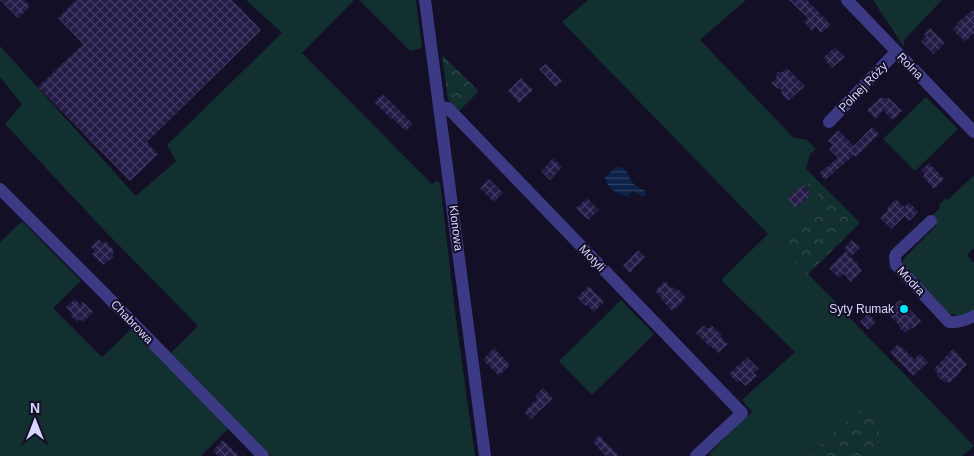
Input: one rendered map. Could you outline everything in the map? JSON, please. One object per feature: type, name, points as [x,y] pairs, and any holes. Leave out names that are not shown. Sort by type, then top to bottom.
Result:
[{"type":"street","name":"Klonowa","points":[[425,0],[485,456]]},
{"type":"street","name":"Rolna","points":[[846,0],[974,132]]},
{"type":"street","name":"Polnej Róży","points":[[829,122],[896,52]]},
{"type":"street","name":"Motyli","points":[[440,108],[448,108],[742,413],[696,456]]},
{"type":"street","name":"Chabrowa","points":[[0,189],[263,456]]},
{"type":"street","name":"Modra","points":[[931,221],[896,254],[896,265],[949,322],[955,323],[974,316]]},
{"type":"green space","points":[[246,0],[354,0],[302,53],[432,184],[436,181],[440,183],[475,456],[271,456],[171,353],[198,326],[101,227],[5,124],[22,104],[0,77],[0,46],[136,196],[176,161],[167,145],[282,33]]},
{"type":"green space","points":[[359,0],[416,0],[422,48],[410,51]]},
{"type":"green space","points":[[588,0],[746,0],[700,40],[794,138],[806,139],[816,149],[810,154],[806,169],[801,176],[819,196],[818,205],[778,244],[974,446],[962,456],[864,456],[877,448],[863,406],[808,456],[711,456],[709,454],[752,412],[742,400],[795,352],[721,280],[768,234],[562,22]]},
{"type":"green space","points":[[873,0],[942,0],[904,40],[904,47]]},
{"type":"green space","points":[[442,55],[479,91],[459,111],[448,99]]},
{"type":"green space","points":[[926,97],[958,129],[915,171],[883,139]]},
{"type":"green space","points":[[806,169],[860,223],[807,275],[778,244],[818,205],[819,196],[800,176]]},
{"type":"green space","points":[[974,175],[974,248],[967,255],[974,263],[974,311],[961,316],[946,313],[903,266],[903,259],[937,225],[929,218],[940,208],[939,205],[946,198],[948,200]]},
{"type":"green space","points":[[22,221],[81,281],[53,308],[102,357],[133,327],[231,426],[201,456],[0,456],[0,242]]},
{"type":"green space","points":[[621,300],[654,334],[592,395],[559,361]]},
{"type":"green space","points":[[863,406],[881,423],[877,448],[864,456],[808,456]]},
{"type":"water","points":[[616,167],[624,169],[632,181],[645,191],[646,194],[642,196],[633,191],[628,196],[624,196],[613,190],[605,177]]},
{"type":"building","points":[[0,0],[24,0],[30,6],[18,18]]},
{"type":"building","points":[[76,0],[232,0],[261,30],[147,142],[158,154],[130,181],[38,87],[83,44],[58,18]]},
{"type":"building","points":[[789,0],[807,0],[831,25],[821,33],[816,27],[812,31],[804,22],[808,18]]},
{"type":"building","points":[[974,9],[974,33],[965,42],[952,29]]},
{"type":"building","points":[[930,28],[945,43],[934,54],[921,41],[926,36],[924,34]]},
{"type":"building","points":[[835,47],[845,57],[832,68],[823,58]]},
{"type":"building","points":[[546,64],[562,81],[556,87],[539,69]]},
{"type":"building","points":[[787,68],[805,86],[788,101],[782,94],[781,89],[771,83],[776,79],[778,72],[782,72]]},
{"type":"building","points":[[521,78],[533,90],[519,103],[508,91]]},
{"type":"building","points":[[383,94],[413,124],[406,131],[374,102]]},
{"type":"building","points":[[880,98],[889,98],[902,111],[893,120],[883,110],[876,119],[867,110]]},
{"type":"building","points":[[872,127],[879,134],[856,157],[854,155],[825,180],[819,173],[838,158],[829,149],[832,145],[828,141],[838,130],[854,146]]},
{"type":"building","points":[[553,158],[562,167],[550,180],[541,171]]},
{"type":"building","points":[[929,163],[944,179],[934,189],[923,177],[925,174],[921,170]]},
{"type":"building","points":[[489,179],[503,193],[494,202],[480,188]]},
{"type":"building","points":[[804,185],[811,195],[795,208],[787,198]]},
{"type":"building","points":[[587,198],[599,210],[588,220],[576,208]]},
{"type":"building","points":[[896,199],[904,207],[909,202],[918,212],[909,221],[905,216],[891,229],[880,218]]},
{"type":"building","points":[[99,239],[103,244],[105,241],[113,249],[113,257],[103,265],[92,254],[95,251],[91,247]]},
{"type":"building","points":[[852,240],[860,248],[852,256],[844,248]]},
{"type":"building","points":[[638,250],[645,257],[630,273],[623,266]]},
{"type":"building","points":[[846,251],[862,271],[851,282],[844,274],[839,278],[829,268]]},
{"type":"building","points":[[665,281],[672,289],[673,287],[679,290],[686,298],[672,311],[655,291]]},
{"type":"building","points":[[589,286],[604,302],[594,312],[577,297]]},
{"type":"building","points":[[75,299],[80,305],[83,302],[93,312],[83,322],[80,319],[77,322],[70,315],[72,313],[66,307]]},
{"type":"building","points":[[900,300],[921,321],[913,329],[912,327],[905,333],[887,313],[888,307],[892,307]]},
{"type":"building","points":[[868,313],[876,322],[868,330],[860,322]]},
{"type":"building","points":[[704,325],[708,329],[711,325],[722,335],[721,337],[728,344],[718,353],[696,333]]},
{"type":"building","points":[[898,344],[914,359],[920,354],[928,362],[913,376],[890,352]]},
{"type":"building","points":[[494,348],[510,365],[499,376],[483,360]]},
{"type":"building","points":[[953,349],[967,364],[950,382],[944,382],[937,376],[937,372],[934,369]]},
{"type":"building","points":[[747,357],[759,369],[754,373],[757,376],[746,386],[739,380],[737,382],[729,374]]},
{"type":"building","points":[[543,388],[553,398],[531,419],[524,412],[538,398],[535,396]]},
{"type":"building","points":[[599,435],[619,456],[606,456],[593,442]]},
{"type":"building","points":[[223,440],[239,456],[218,456],[213,451]]},
{"type":"place","name":"Syty Rumak","points":[[904,309]]}]
